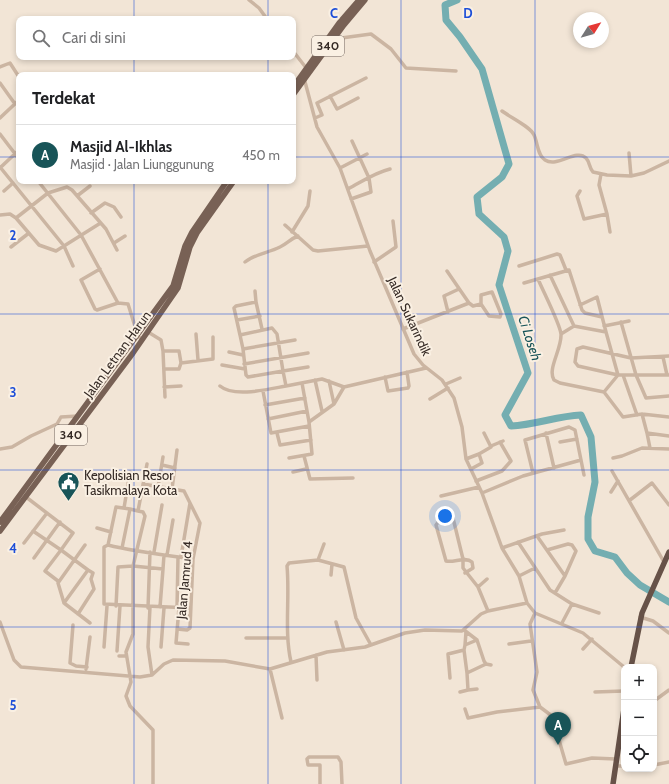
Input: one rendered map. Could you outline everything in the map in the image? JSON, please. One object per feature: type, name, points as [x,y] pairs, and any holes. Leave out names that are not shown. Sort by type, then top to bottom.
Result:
[{"type":"highway","points":[[632,664],[641,615],[669,552]]},
{"type":"highway","points":[[613,784],[621,728]]},
{"type":"main road","name":"340","points":[[296,84],[358,0]]},
{"type":"main road","name":"340","points":[[308,69],[365,0]]},
{"type":"main road","name":"340","points":[[296,89],[303,76]]},
{"type":"main road","name":"Jalan Letnan Harun","points":[[0,522],[26,497],[82,415],[140,338],[151,318],[173,286],[185,246],[192,232],[225,184]]},
{"type":"main road","name":"Jalan Letnan Harun","points":[[140,338],[148,332],[178,288],[190,247],[197,233],[232,184]]},
{"type":"main road","name":"Jalan Letnan Harun","points":[[0,531],[12,510],[65,435],[82,415]]},
{"type":"street","points":[[250,0],[256,4],[266,16]]},
{"type":"street","points":[[256,4],[258,0]]},
{"type":"street","points":[[333,39],[371,34],[391,49],[406,68],[456,71]]},
{"type":"street","points":[[296,55],[308,69]]},
{"type":"street","points":[[0,67],[10,63],[16,72]]},
{"type":"street","name":"Jalan Sukarindik","points":[[303,76],[317,127],[340,168],[374,262],[403,329],[417,358],[447,386],[459,415],[466,459],[482,493],[502,548],[518,576],[527,603],[534,613]]},
{"type":"street","points":[[315,118],[322,115],[317,103],[366,78]]},
{"type":"street","points":[[0,83],[15,104],[0,116]]},
{"type":"street","points":[[330,96],[337,109],[358,98]]},
{"type":"street","points":[[502,111],[527,128],[535,136],[539,152],[544,159],[555,162],[567,157],[584,157],[587,160],[591,170],[601,174],[622,176],[631,176],[644,173],[669,162]]},
{"type":"street","points":[[0,134],[15,154],[0,167],[64,246],[73,266]]},
{"type":"street","points":[[351,199],[370,193],[369,178],[352,141]]},
{"type":"street","points":[[629,153],[631,176]]},
{"type":"street","points":[[340,168],[367,154]]},
{"type":"street","points":[[348,189],[369,178],[375,173],[390,169]]},
{"type":"street","points":[[601,174],[599,185],[610,232]]},
{"type":"street","points":[[4,191],[13,183]]},
{"type":"street","points":[[40,184],[82,235],[118,303]]},
{"type":"street","points":[[77,196],[90,186]]},
{"type":"street","points":[[16,218],[48,193],[67,187],[72,190],[99,224],[106,229],[117,250]]},
{"type":"street","points":[[292,232],[308,206],[310,191]]},
{"type":"street","points":[[580,191],[577,196],[584,219],[607,214]]},
{"type":"street","points":[[90,213],[106,203],[114,207],[121,217]]},
{"type":"street","points":[[0,215],[10,214],[16,218],[41,246],[48,247],[56,251],[99,224]]},
{"type":"street","points":[[374,262],[396,247],[393,221]]},
{"type":"street","points":[[285,225],[313,250],[318,251],[368,246]]},
{"type":"street","points":[[11,248],[29,233]]},
{"type":"street","points":[[114,243],[125,236]]},
{"type":"street","points":[[245,262],[254,256],[281,247],[290,239],[298,236]]},
{"type":"street","points":[[520,266],[557,254],[560,256],[566,270],[570,272],[580,305],[585,313],[602,317]]},
{"type":"street","points":[[100,269],[82,280],[95,309],[97,310],[118,303],[128,304],[140,338]]},
{"type":"street","points":[[524,283],[566,270]]},
{"type":"street","points":[[447,271],[469,303],[473,306],[481,304]]},
{"type":"street","points":[[550,275],[574,326]]},
{"type":"street","points":[[538,279],[561,334],[558,354],[551,374],[554,380],[560,383],[604,392],[622,417],[639,414],[669,417]]},
{"type":"street","points":[[448,312],[444,296],[459,289]]},
{"type":"street","points":[[255,292],[262,329]]},
{"type":"street","points":[[492,292],[501,314],[500,317],[489,316],[481,304],[481,295],[492,292]]},
{"type":"street","points":[[580,305],[597,297],[618,375]]},
{"type":"street","points":[[256,302],[235,306],[243,349],[244,364],[248,377],[308,367]]},
{"type":"street","points":[[403,329],[469,303]]},
{"type":"street","points":[[136,327],[144,315],[151,318]]},
{"type":"street","points":[[237,320],[260,316]]},
{"type":"street","points":[[604,326],[629,321]]},
{"type":"street","points":[[621,322],[636,375],[646,398],[669,396]]},
{"type":"street","points":[[561,334],[574,326],[606,332]]},
{"type":"street","points":[[240,335],[262,329],[274,329],[286,386]]},
{"type":"street","points":[[148,332],[161,340],[163,351],[165,397]]},
{"type":"street","points":[[196,334],[198,360]]},
{"type":"street","points":[[181,362],[214,358],[213,337]]},
{"type":"street","points":[[243,349],[295,340]]},
{"type":"street","points":[[663,357],[668,374],[618,375],[575,364],[577,349],[580,347],[631,358],[669,356]]},
{"type":"street","points":[[163,351],[179,350],[181,362],[181,368],[179,369],[164,369]]},
{"type":"street","points":[[229,352],[243,355]]},
{"type":"street","points":[[244,364],[308,353]]},
{"type":"street","points":[[222,365],[245,369]]},
{"type":"street","points":[[220,386],[225,390],[231,391],[262,391],[322,379],[329,380],[344,387],[426,368]]},
{"type":"street","points":[[385,377],[388,391],[408,388],[407,372]]},
{"type":"street","points":[[604,392],[618,375]]},
{"type":"street","points":[[623,375],[647,433],[650,448]]},
{"type":"street","points":[[430,399],[460,378]]},
{"type":"street","points":[[315,380],[322,411]]},
{"type":"street","points":[[329,380],[334,404]]},
{"type":"street","points":[[289,458],[313,453],[302,383]]},
{"type":"street","points":[[164,387],[181,386]]},
{"type":"street","points":[[262,391],[271,433],[276,433],[309,424],[322,411],[334,404],[344,387]]},
{"type":"street","points":[[265,405],[305,398]]},
{"type":"street","points":[[268,419],[307,411]]},
{"type":"street","points":[[0,449],[12,447],[57,424],[61,417],[82,415]]},
{"type":"street","points":[[57,424],[65,435]]},
{"type":"street","points":[[533,473],[526,440],[546,433],[572,427],[575,430],[584,475]]},
{"type":"street","points":[[276,433],[280,445],[312,440]]},
{"type":"street","points":[[484,433],[491,446]]},
{"type":"street","points":[[546,433],[554,468]]},
{"type":"street","points":[[647,433],[669,436]]},
{"type":"street","points":[[560,442],[577,439]]},
{"type":"street","points":[[466,459],[479,454],[501,441],[511,461],[502,471],[476,481]]},
{"type":"street","points":[[613,458],[642,448],[669,449]]},
{"type":"street","points":[[172,489],[177,450]]},
{"type":"street","points":[[471,470],[482,463],[479,454]]},
{"type":"street","points":[[304,456],[306,469],[310,479],[353,478]]},
{"type":"street","points":[[158,487],[163,458]]},
{"type":"street","points":[[482,493],[533,473],[581,460]]},
{"type":"street","points":[[138,511],[147,464]]},
{"type":"street","points":[[162,465],[175,468]]},
{"type":"street","points":[[293,472],[306,469]]},
{"type":"street","points":[[612,471],[630,500],[664,562]]},
{"type":"street","points":[[124,508],[130,472]]},
{"type":"street","points":[[611,492],[618,481]]},
{"type":"street","points":[[630,500],[652,482],[669,505]]},
{"type":"street","points":[[143,484],[185,491],[190,503],[179,557],[179,616],[176,643],[188,644]]},
{"type":"street","points":[[441,496],[479,487]]},
{"type":"street","points":[[26,497],[60,522],[73,534],[45,571],[58,581],[64,603],[90,623]]},
{"type":"street","name":"Jalan Jamrud 4","points":[[177,629],[188,629],[193,559],[200,521],[190,503]]},
{"type":"street","points":[[152,675],[148,646],[149,568],[162,505]]},
{"type":"street","points":[[153,784],[153,730],[130,706],[126,696],[131,682],[126,650],[133,635],[133,606],[133,566],[145,516],[143,512],[116,507],[108,545],[104,547],[102,602],[107,606],[133,606],[190,608]]},
{"type":"street","points":[[122,548],[130,509]]},
{"type":"street","points":[[24,543],[47,513]]},
{"type":"street","points":[[452,514],[463,559],[462,566],[465,573],[478,587],[488,611]]},
{"type":"street","points":[[453,519],[439,521],[436,525],[446,561],[463,559],[471,560],[473,566],[465,573]]},
{"type":"street","points":[[161,647],[163,569],[173,520]]},
{"type":"street","points":[[34,558],[60,522]]},
{"type":"street","points":[[97,528],[111,532]]},
{"type":"street","points":[[502,548],[536,536],[564,530]]},
{"type":"street","points":[[33,531],[93,573],[91,579],[94,589],[78,614]]},
{"type":"street","points":[[536,536],[565,576]]},
{"type":"street","points":[[518,542],[547,586],[554,593],[572,604],[599,613]]},
{"type":"street","points":[[318,560],[324,544]]},
{"type":"street","points":[[547,550],[568,544],[575,548],[575,555],[565,576],[554,593]]},
{"type":"street","points":[[58,581],[85,545]]},
{"type":"street","points":[[108,545],[137,552],[152,552],[193,559]]},
{"type":"street","points":[[291,662],[288,638],[289,588],[287,564],[318,560],[346,568],[356,618],[371,645]]},
{"type":"street","points":[[332,564],[332,575]]},
{"type":"street","points":[[117,651],[117,568],[119,566],[133,566],[163,569]]},
{"type":"street","points":[[518,576],[535,568]]},
{"type":"street","points":[[64,603],[88,570]]},
{"type":"street","points":[[478,587],[487,579]]},
{"type":"street","points":[[468,690],[464,648],[465,631],[478,616],[488,611],[527,603]]},
{"type":"street","points":[[562,623],[572,604]]},
{"type":"street","points":[[104,648],[107,606]]},
{"type":"street","points":[[616,759],[592,758],[566,764],[552,716],[540,707],[533,690],[537,672],[531,641],[530,624],[534,613],[579,630],[592,639],[621,664]]},
{"type":"street","points":[[641,615],[653,621],[668,632],[669,626]]},
{"type":"street","points":[[179,616],[190,616]]},
{"type":"street","points":[[0,622],[14,660],[21,667],[131,677],[152,675],[164,664],[173,660],[225,661],[270,669],[316,655],[371,645],[405,633],[425,630],[465,631],[477,640],[486,664]]},
{"type":"street","points":[[336,622],[344,650]]},
{"type":"street","points":[[73,625],[70,663],[76,666],[87,667]]},
{"type":"street","points":[[86,672],[90,636]]},
{"type":"street","points":[[246,638],[288,638]]},
{"type":"street","points":[[583,649],[592,639]]},
{"type":"street","points":[[450,678],[448,654],[464,648],[477,640]]},
{"type":"street","points":[[509,644],[531,641]]},
{"type":"street","points":[[316,655],[316,680]]},
{"type":"street","points":[[119,656],[126,656]]},
{"type":"street","points":[[467,672],[486,664],[491,665]]},
{"type":"street","points":[[270,669],[282,718]]},
{"type":"street","points":[[460,692],[477,689]]},
{"type":"street","points":[[655,700],[669,690]]},
{"type":"street","points":[[595,692],[621,691]]},
{"type":"street","points":[[465,709],[468,718],[497,712],[540,707]]},
{"type":"street","points":[[320,765],[308,765],[307,759],[309,757],[338,756],[341,762],[342,784]]},
{"type":"street","points":[[320,757],[320,784]]},
{"type":"street","points":[[657,764],[669,762]]},
{"type":"street","points":[[615,766],[621,766]]},
{"type":"waterway","name":"Ci Loseh","points":[[457,0],[445,5],[446,20],[460,37],[482,69],[509,164],[502,177],[477,197],[479,214],[504,237],[508,251],[499,285],[528,373],[505,415],[511,426],[581,415],[591,437],[595,482],[588,517],[588,539],[595,551],[615,557],[627,573],[640,585],[669,602]]},
{"type":"place","name":"Kepolisian Resor Tasikmalaya Kota","points":[[69,502]]},
{"type":"place","name":"Masjid Al-Ikhlas","points":[[558,745]]}]
